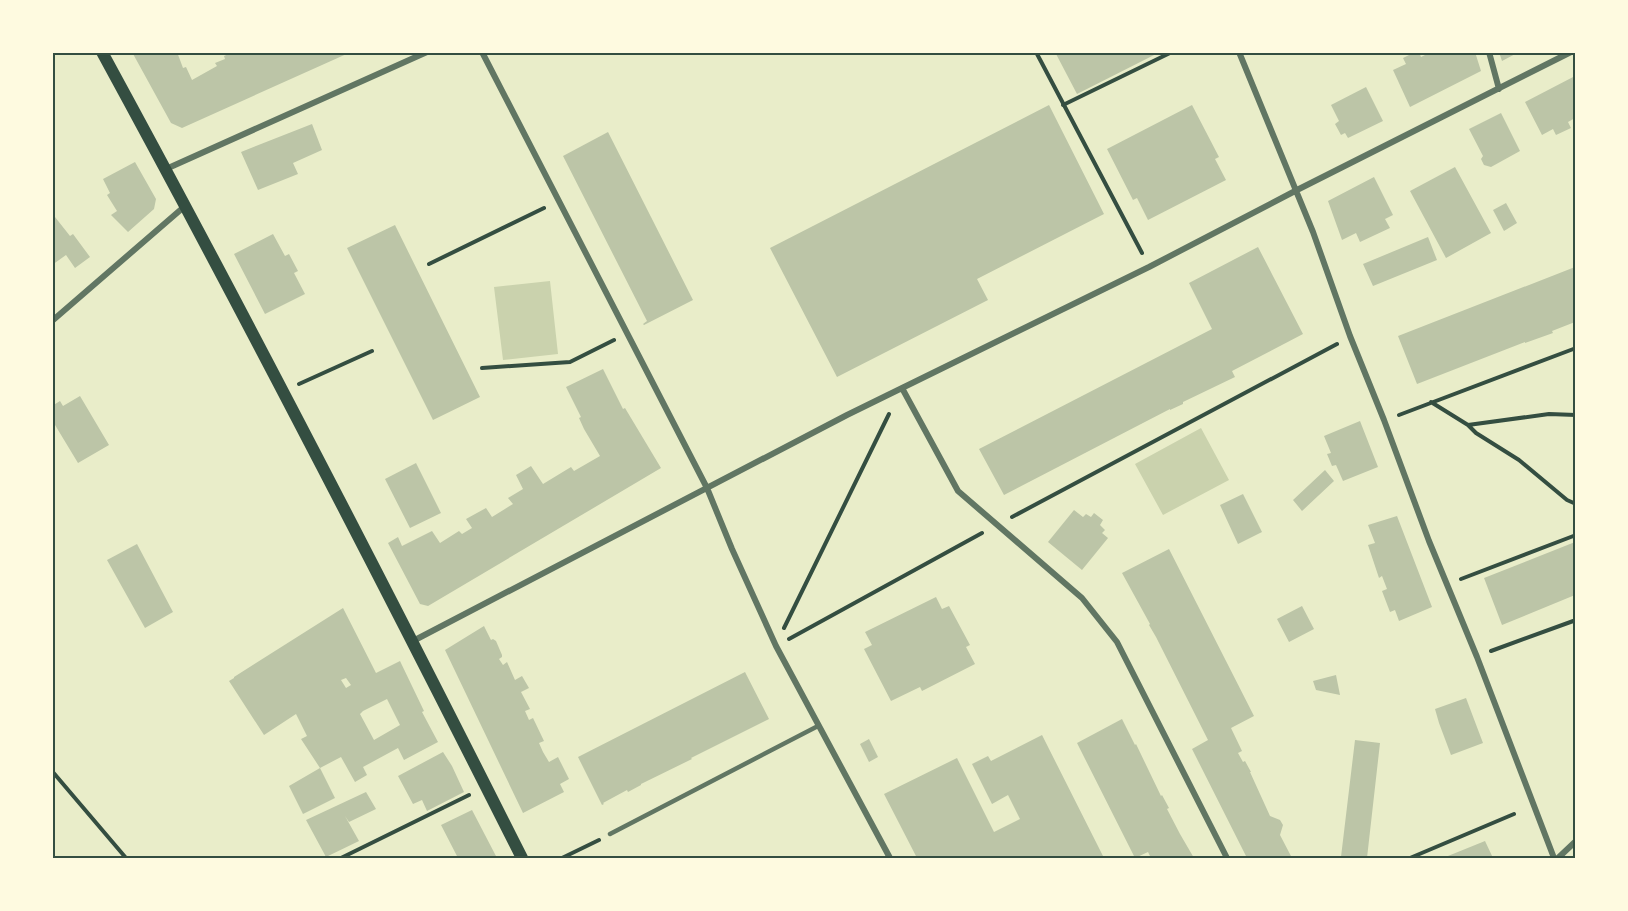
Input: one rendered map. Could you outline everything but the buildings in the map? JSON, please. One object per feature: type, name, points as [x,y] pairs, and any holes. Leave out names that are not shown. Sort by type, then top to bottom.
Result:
[{"type":"main road","points":[[102,52],[166,169],[413,641],[522,858]]},
{"type":"street","points":[[166,169],[427,52]]},
{"type":"street","points":[[482,52],[707,488],[776,646],[890,858]]},
{"type":"street","points":[[1239,52],[1297,190],[1350,336],[1554,858]]},
{"type":"street","points":[[1489,52],[1499,89]]},
{"type":"street","points":[[413,641],[847,414],[1149,267],[1571,52]]},
{"type":"street","points":[[52,321],[185,206]]},
{"type":"street","points":[[902,388],[958,490],[1082,598],[1117,642],[1227,858]]},
{"type":"street","points":[[1558,858],[1575,841]]},
{"type":"lane","points":[[610,834],[819,726]]},
{"type":"path","points":[[1036,52],[1149,267]]},
{"type":"path","points":[[1063,105],[1172,52]]},
{"type":"path","points":[[429,264],[559,201]]},
{"type":"path","points":[[482,368],[570,362],[628,334]]},
{"type":"path","points":[[1384,420],[1575,348]]},
{"type":"path","points":[[282,392],[372,351]]},
{"type":"path","points":[[1431,402],[1519,460],[1575,504]]},
{"type":"path","points":[[1468,425],[1549,414],[1575,415]]},
{"type":"path","points":[[1447,585],[1575,535]]},
{"type":"path","points":[[1477,657],[1575,620]]},
{"type":"path","points":[[52,771],[126,858]]},
{"type":"path","points":[[341,858],[486,786]]},
{"type":"path","points":[[1410,858],[1514,814]]},
{"type":"path","points":[[562,858],[610,834]]},
{"type":"green space","points":[[550,281],[558,354],[503,360],[494,287]]},
{"type":"green space","points":[[1201,428],[1229,480],[1163,515],[1135,464]]}]
